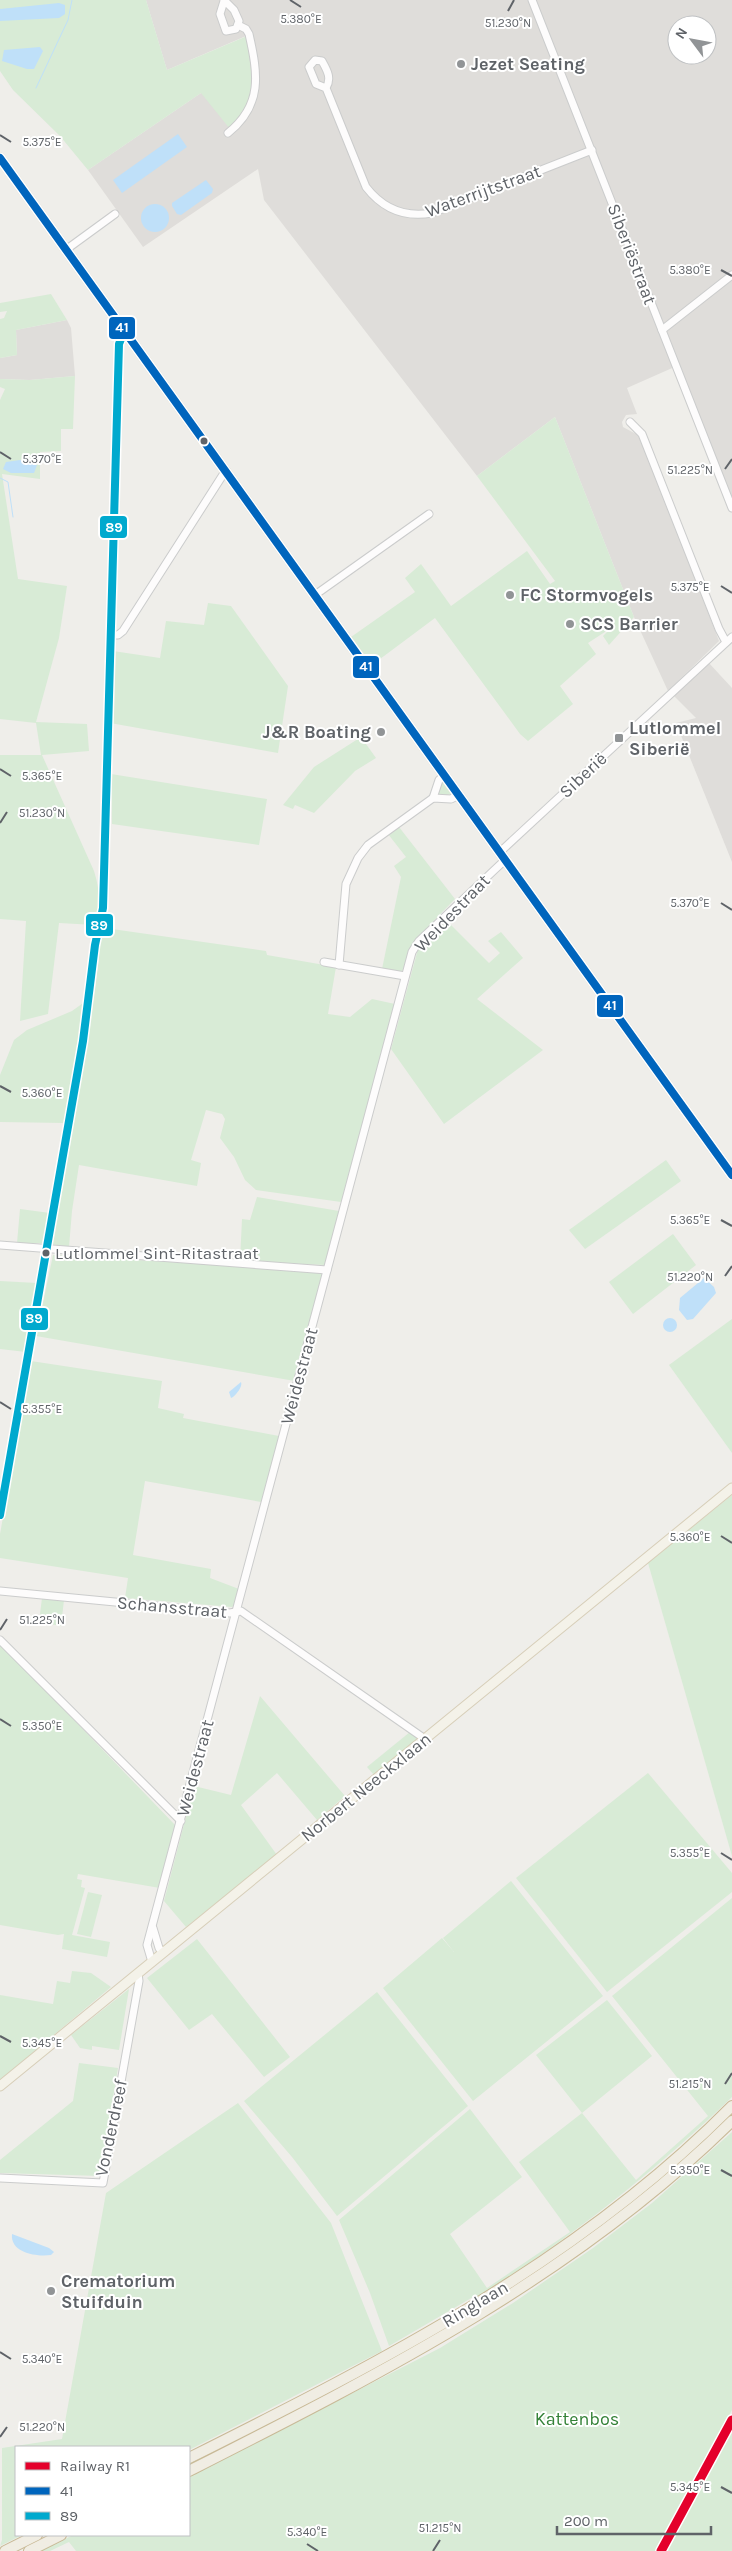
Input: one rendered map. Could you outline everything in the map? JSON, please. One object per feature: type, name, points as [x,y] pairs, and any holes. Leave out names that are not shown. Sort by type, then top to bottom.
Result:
[{"type":"highway","name":"Ringlaan","points":[[190,2457],[376,2362],[504,2288],[585,2232],[624,2202],[684,2152],[732,2106]]},
{"type":"highway","name":"Ringlaan","points":[[190,2470],[378,2374],[454,2331],[530,2284],[641,2202],[732,2121]]},
{"type":"highway","points":[[4,2551],[35,2536]]},
{"type":"highway","points":[[29,2551],[60,2536]]},
{"type":"main road","points":[[0,158],[125,329],[732,1175]]},
{"type":"main road","name":"Norbert Neeckxlaan","points":[[0,2086],[732,1488]]},
{"type":"street","name":"Siberiëstraat","points":[[532,0],[732,508]]},
{"type":"street","points":[[224,1],[234,10],[239,21],[236,29],[226,31],[220,14],[224,1]]},
{"type":"street","points":[[228,133],[249,112],[256,87],[249,34],[246,29],[238,25]]},
{"type":"street","name":"Waterrijtstraat","points":[[326,88],[366,187],[376,200],[402,213],[418,215],[432,212],[592,150]]},
{"type":"street","points":[[67,249],[115,214]]},
{"type":"street","points":[[662,330],[732,276]]},
{"type":"street","points":[[0,1515],[83,1041],[95,946],[102,908],[118,344],[121,332],[125,329]]},
{"type":"street","points":[[630,422],[642,434],[718,630],[729,639]]},
{"type":"street","points":[[110,635],[118,635],[123,631],[226,470]]},
{"type":"street","points":[[316,595],[429,514]]},
{"type":"street","name":"Siberië","points":[[503,856],[729,639]]},
{"type":"street","points":[[339,965],[343,899],[350,871],[368,845],[433,798],[439,780],[445,775]]},
{"type":"street","points":[[433,798],[451,799],[459,795]]},
{"type":"street","name":"Weidestraat","points":[[152,1962],[147,1945],[412,952],[419,941],[503,856]]},
{"type":"street","points":[[324,962],[405,976]]},
{"type":"street","points":[[0,1245],[327,1270]]},
{"type":"street","name":"Schansstraat","points":[[0,1591],[241,1611],[425,1739]]},
{"type":"street","points":[[0,1640],[181,1821]]},
{"type":"street","points":[[152,1928],[159,1948],[163,1953]]},
{"type":"street","name":"Vonderdreef","points":[[0,2178],[103,2183],[139,1981],[138,1974]]},
{"type":"shaded area","points":[[146,0],[732,0],[732,499],[679,365],[627,388],[637,414],[626,415],[622,422],[623,427],[641,439],[719,641],[668,691],[634,617],[555,417],[477,476],[264,200],[258,169],[143,247],[88,170],[201,93],[246,36],[167,70]]},
{"type":"shaded area","points":[[67,320],[71,328],[75,376],[30,380],[0,379],[0,358],[17,355],[16,330]]},
{"type":"shaded area","points":[[708,662],[732,688],[732,862],[676,723],[696,718],[673,695]]},
{"type":"green space","points":[[0,0],[146,0],[167,70],[247,36],[253,88],[248,106],[230,129],[201,93],[88,170],[60,136],[13,90],[0,71]]},
{"type":"green space","points":[[51,294],[67,320],[16,330],[17,355],[0,358],[0,319],[4,318],[7,311],[0,312],[0,303]]},
{"type":"green space","points":[[75,376],[73,429],[61,429],[61,451],[40,452],[40,479],[2,474],[18,579],[67,586],[59,638],[36,722],[87,724],[89,751],[42,755],[94,871],[99,891],[99,905],[95,925],[59,923],[48,1014],[20,1021],[26,921],[0,919],[0,755],[41,755],[36,723],[0,719],[0,400],[5,389],[0,387],[0,379],[30,380]]},
{"type":"green space","points":[[555,417],[634,617],[609,645],[603,636],[611,628],[588,643],[596,654],[560,686],[573,704],[528,741],[520,734],[435,618],[372,665],[351,637],[415,592],[405,578],[421,564],[451,606],[527,551],[550,584],[555,581],[477,476]]},
{"type":"green space","points":[[208,603],[231,606],[288,686],[278,753],[110,723],[113,651],[160,658],[166,621],[204,625]]},
{"type":"green space","points":[[361,737],[376,758],[355,771],[314,813],[295,805],[293,809],[283,805],[314,767]]},
{"type":"green space","points":[[111,774],[267,799],[259,845],[112,824]]},
{"type":"green space","points":[[444,782],[452,794],[437,797],[441,783]]},
{"type":"green space","points":[[399,827],[455,899],[414,941],[402,972],[382,969],[401,877],[394,866],[406,857],[388,834]]},
{"type":"green space","points":[[446,920],[489,963],[500,953],[488,941],[501,932],[523,958],[477,999],[543,1050],[444,1124],[391,1049],[418,949]]},
{"type":"green space","points":[[98,927],[266,951],[267,955],[336,967],[328,1014],[350,1017],[372,999],[395,1004],[341,1202],[256,1190],[245,1180],[234,1157],[220,1138],[225,1119],[222,1114],[206,1110],[191,1160],[201,1163],[197,1186],[79,1165],[69,1247],[51,1244],[88,1038],[99,958]]},
{"type":"green space","points":[[86,1001],[65,1123],[0,1122],[0,1075],[14,1040],[27,1030],[72,1011]]},
{"type":"green space","points":[[666,1160],[681,1181],[585,1249],[569,1230]]},
{"type":"green space","points":[[257,1197],[339,1211],[325,1265],[240,1261],[242,1219],[250,1220]]},
{"type":"green space","points":[[20,1209],[50,1213],[42,1243],[17,1243]]},
{"type":"green space","points":[[673,1234],[696,1265],[633,1314],[609,1282]]},
{"type":"green space","points":[[53,1255],[318,1271],[323,1273],[295,1381],[36,1336]]},
{"type":"green space","points":[[0,1281],[37,1283],[26,1352],[0,1349]]},
{"type":"green space","points":[[732,1319],[732,1453],[669,1365]]},
{"type":"green space","points":[[31,1361],[162,1381],[158,1408],[184,1414],[183,1418],[279,1436],[261,1502],[145,1481],[133,1555],[211,1569],[210,1578],[239,1589],[236,1604],[232,1607],[125,1598],[128,1578],[0,1558],[0,1534]]},
{"type":"green space","points":[[732,1495],[732,1856],[648,1563]]},
{"type":"green space","points":[[42,1598],[64,1600],[61,1626],[39,1622]]},
{"type":"green space","points":[[0,1643],[176,1826],[160,1888],[78,1874],[77,1879],[82,1880],[81,1887],[85,1888],[72,1935],[110,1942],[107,1957],[62,1949],[64,1934],[58,1935],[0,1925]]},
{"type":"green space","points":[[260,1696],[345,1796],[317,1820],[277,1773],[241,1805],[277,1855],[186,1927],[164,1901],[194,1786],[231,1795]]},
{"type":"green space","points":[[410,1732],[418,1739],[374,1775],[367,1767]]},
{"type":"green space","points":[[648,1773],[732,1873],[732,1892],[607,1992],[516,1878]]},
{"type":"green space","points":[[511,1881],[603,1996],[473,2101],[383,1988],[442,1938],[454,1952],[443,1938]]},
{"type":"green space","points":[[88,1892],[102,1895],[91,1937],[77,1934]]},
{"type":"green space","points":[[732,1898],[732,2097],[671,2154],[607,2206],[540,2256],[470,2302],[473,2297],[389,2346],[370,2293],[339,2220],[470,2109],[522,2177],[450,2234],[487,2288],[570,2232],[519,2162],[582,2113],[636,2180],[708,2116],[612,1996]]},
{"type":"green space","points":[[197,1939],[290,2057],[264,2077],[212,2014],[189,2030],[147,1978]]},
{"type":"green space","points":[[72,1971],[91,1973],[111,1987],[0,2080],[0,1995],[53,2004],[57,1981],[70,1983]]},
{"type":"green space","points":[[129,1989],[119,2050],[92,2046],[92,2050],[80,2048],[71,2035]]},
{"type":"green space","points":[[377,1992],[468,2106],[337,2216],[292,2157],[244,2101]]},
{"type":"green space","points":[[607,2000],[652,2056],[582,2113],[536,2055]]},
{"type":"green space","points":[[79,2063],[118,2068],[100,2176],[0,2173],[0,2160],[73,2101]]},
{"type":"green space","points":[[238,2103],[331,2223],[382,2351],[190,2449],[190,2446],[15,2446],[62,2439],[106,2193]]},
{"type":"green space","points":[[732,2110],[732,2116],[685,2161],[596,2233],[424,2344],[190,2466],[190,2461],[546,2264]]},
{"type":"green space","name":"Kattenbos","points":[[732,2132],[732,2410],[655,2551],[76,2551],[69,2542],[50,2551],[41,2551],[71,2536],[190,2536],[190,2476],[440,2348],[513,2303],[593,2248],[652,2203]]},
{"type":"green space","points":[[732,2430],[732,2551],[666,2551]]},
{"type":"green space","points":[[15,2446],[15,2536],[20,2536],[0,2546],[2,2540],[2,2448]]},
{"type":"water","points":[[59,3],[65,5],[65,14],[59,18],[0,21],[0,9]]},
{"type":"water","points":[[40,47],[43,51],[34,69],[27,69],[2,61],[4,50]]},
{"type":"water","points":[[178,134],[187,147],[122,193],[113,180]]},
{"type":"water","points":[[206,180],[213,189],[212,193],[181,215],[177,214],[172,203]]},
{"type":"water","points":[[155,204],[165,208],[169,218],[165,228],[155,232],[145,228],[141,218],[145,208]]},
{"type":"water","points":[[20,460],[37,465],[34,473],[11,473],[3,469],[6,462]]},
{"type":"water","points":[[704,1278],[714,1287],[716,1293],[693,1319],[687,1320],[679,1310],[680,1298]]},
{"type":"water","points":[[670,1318],[675,1320],[677,1325],[675,1330],[670,1332],[665,1330],[663,1325],[665,1320]]},
{"type":"water","points":[[241,1382],[239,1391],[231,1398],[229,1392]]},
{"type":"water","points":[[12,2234],[49,2248],[54,2252],[51,2255],[45,2255],[32,2254],[20,2250],[15,2246]]},
{"type":"waterway","points":[[36,88],[68,20],[72,0]]},
{"type":"waterway","points":[[0,478],[8,482],[13,517]]},
{"type":"rail line","name":"R1","points":[[661,2551],[732,2420]]},
{"type":"transit line","name":"41","points":[[0,158],[732,1175]]},
{"type":"transit line","name":"89","points":[[0,1515],[83,1041],[95,945],[103,908],[119,344],[125,329]]},
{"type":"place","name":"Jezet Seating","points":[[461,64]]},
{"type":"place","name":"FC Stormvogels","points":[[510,595]]},
{"type":"place","name":"SCS Barrier","points":[[570,624]]},
{"type":"place","name":"J&R Boating","points":[[381,732]]},
{"type":"place","name":"Lutlommel Siberië","points":[[619,738]]},
{"type":"place","name":"Lutlommel Sint-Ritastraat","points":[[46,1253]]},
{"type":"place","name":"Crematorium Stuifduin","points":[[51,2291]]}]
